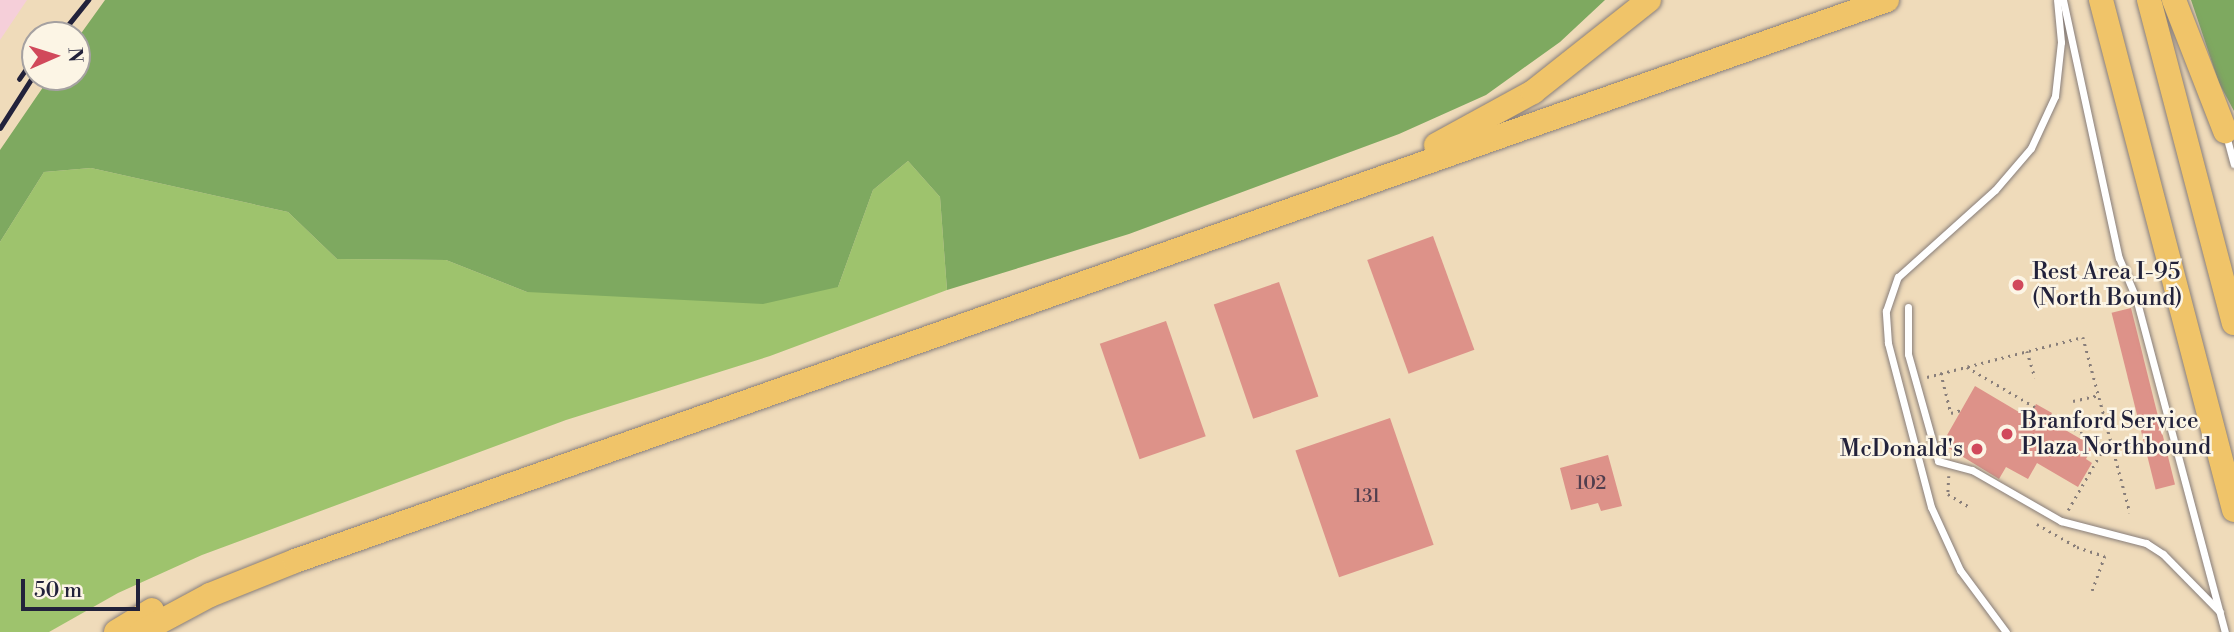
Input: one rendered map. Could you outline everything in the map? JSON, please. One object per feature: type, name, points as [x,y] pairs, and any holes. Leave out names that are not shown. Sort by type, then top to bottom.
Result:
[{"type":"highway","points":[[116,632],[205,583],[290,550],[1447,140],[1533,92],[1648,0]]},
{"type":"highway","points":[[141,632],[210,595],[295,561],[1887,0]]},
{"type":"highway","points":[[2101,0],[2234,510]]},
{"type":"highway","points":[[2150,0],[2234,323]]},
{"type":"highway","points":[[2174,0],[2230,136]]},
{"type":"lane","points":[[2060,0],[2119,257],[2136,298],[2225,632]]},
{"type":"lane","points":[[2006,632],[1960,570],[1931,507],[1888,343],[1886,311],[1898,277],[1995,190],[2031,148],[2055,96],[2061,42],[2060,0]]},
{"type":"lane","points":[[2230,136],[2234,164]]},
{"type":"lane","points":[[1908,307],[1908,354],[1934,457],[1972,471],[2062,521],[2146,543],[2163,554],[2220,612]]},
{"type":"path","points":[[1927,377],[2083,337],[2130,513]]},
{"type":"path","points":[[2027,351],[2035,378]]},
{"type":"path","points":[[1968,367],[2035,407]]},
{"type":"path","points":[[1941,373],[1951,413],[1961,411]]},
{"type":"path","points":[[2073,401],[2099,395]]},
{"type":"path","points":[[2050,415],[2113,451]]},
{"type":"path","points":[[2055,535],[2105,446]]},
{"type":"path","points":[[1951,465],[1948,494],[1971,508]]},
{"type":"path","points":[[2037,524],[2055,535],[2105,556],[2092,591]]},
{"type":"shaded area","points":[[0,0],[27,0],[0,40]]},
{"type":"green space","points":[[105,0],[1605,0],[1560,42],[1486,95],[1399,134],[1129,234],[947,290],[940,197],[908,161],[873,190],[838,287],[763,304],[527,292],[446,260],[337,259],[288,212],[91,168],[44,172],[0,242],[0,150],[40,91],[91,91],[90,21]]},
{"type":"green space","points":[[2191,0],[2234,0],[2234,111],[2219,83]]},
{"type":"green space","points":[[908,161],[940,197],[947,290],[770,356],[566,420],[202,555],[118,593],[49,632],[0,632],[0,242],[44,172],[91,168],[288,212],[337,259],[446,260],[527,292],[838,287],[873,190]]},
{"type":"building","points":[[1433,236],[1474,350],[1409,374],[1367,260]]},
{"type":"building","points":[[1279,282],[1318,396],[1253,419],[1214,304]]},
{"type":"building","points":[[2131,308],[2175,485],[2156,489],[2112,313]]},
{"type":"building","points":[[1166,321],[1206,436],[1140,459],[1100,344]]},
{"type":"building","name":"Branford Service Plaza Northbound","points":[[1975,386],[2029,418],[2036,404],[2052,413],[2048,420],[2093,446],[2086,459],[2092,463],[2078,487],[2037,463],[2028,479],[2006,467],[1999,479],[1942,444]]},
{"type":"building","points":[[1390,418],[1434,545],[1339,577],[1295,451]]},
{"type":"building","points":[[1608,455],[1622,506],[1601,511],[1598,503],[1571,510],[1560,468]]},
{"type":"railway","points":[[71,21],[88,0]]},
{"type":"railway","points":[[0,128],[24,91]]},
{"type":"place","name":"Rest Area I-95 (North Bound)","points":[[2018,285]]},
{"type":"place","name":"Branford Service Plaza Northbound","points":[[2007,434]]},
{"type":"place","name":"McDonald's","points":[[1977,449]]}]
